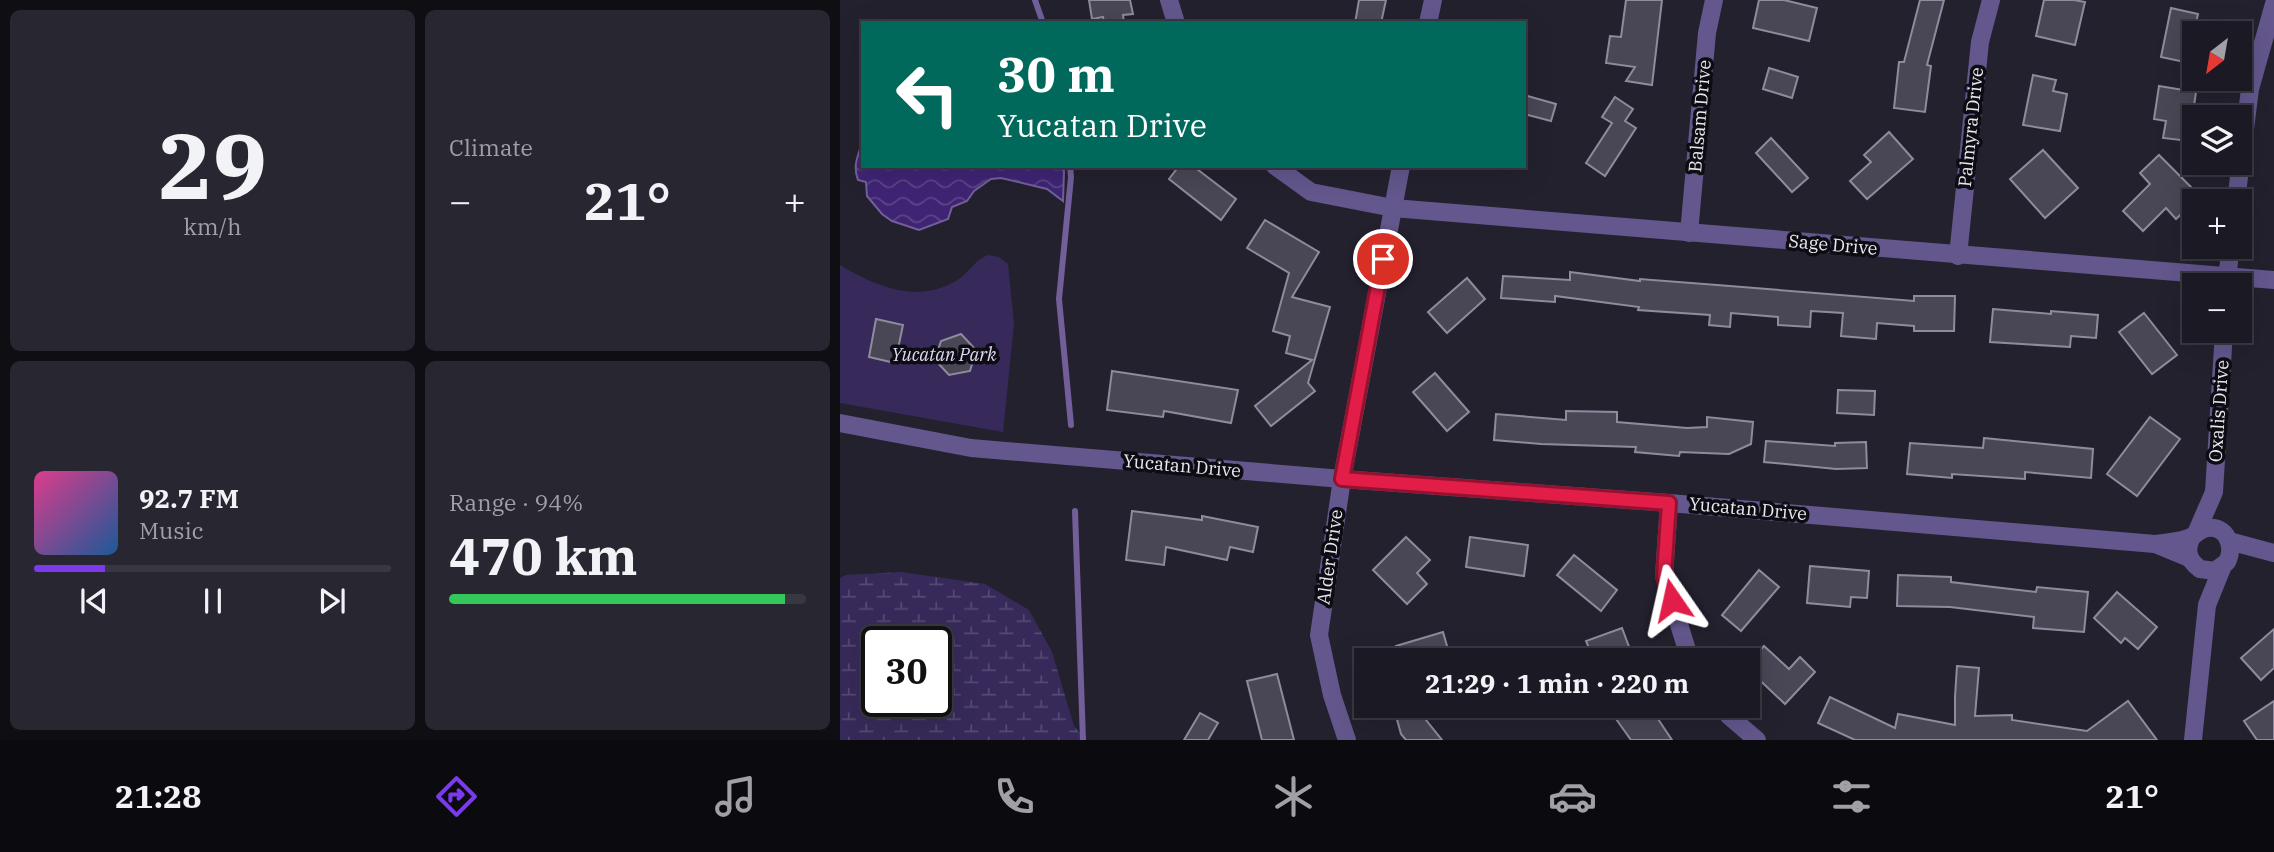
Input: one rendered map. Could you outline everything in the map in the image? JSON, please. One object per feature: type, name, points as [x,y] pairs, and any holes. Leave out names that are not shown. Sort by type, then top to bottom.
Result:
[{"type":"street","points":[[1169,0],[1175,21]]},
{"type":"street","points":[[1428,21],[1433,0]]},
{"type":"street","name":"Balsam Drive","points":[[1689,233],[1707,33],[1714,0]]},
{"type":"street","name":"Palmyra Drive","points":[[1958,256],[1980,41],[1991,0]]},
{"type":"street","points":[[2238,189],[2250,89],[2274,4]]},
{"type":"street","name":"Sage Drive","points":[[1278,168],[1311,192],[1393,208],[2182,277]]},
{"type":"street","name":"Alder Drive","points":[[1348,740],[1332,695],[1319,635],[1342,479],[1401,168]]},
{"type":"street","name":"Sage Drive","points":[[2252,280],[2274,280]]},
{"type":"street","name":"Oxalis Drive","points":[[2223,343],[2214,492],[2227,538]]},
{"type":"street","name":"Yucatan Drive","points":[[840,423],[971,448],[1342,479],[1669,503],[2155,544],[2195,534]]},
{"type":"street","name":"Oxalis Drive","points":[[2195,534],[2214,492]]},
{"type":"street","points":[[1669,503],[1664,576],[1686,648]]},
{"type":"street","points":[[2207,605],[2188,543],[2195,534],[2212,528],[2227,538],[2272,553]]},
{"type":"street","points":[[2193,740],[2207,605],[2230,556],[2227,538]]},
{"type":"street","name":"Yucatan Drive","points":[[2155,544],[2194,564]]},
{"type":"street","points":[[2194,564],[2207,571],[2272,553]]},
{"type":"street","points":[[1731,718],[1757,740]]},
{"type":"green space","name":"Yucatan Park","points":[[988,255],[999,257],[1008,264],[1014,324],[1003,432],[840,403],[840,265],[883,286],[914,292],[929,291],[959,279]]},
{"type":"green space","points":[[901,572],[985,584],[1029,610],[1052,652],[1074,726],[1085,740],[840,740],[840,578],[846,575]]},
{"type":"water","points":[[861,146],[861,168],[1061,168],[1064,171],[1063,201],[1047,189],[1001,178],[991,179],[974,191],[967,201],[952,207],[948,219],[919,230],[892,221],[882,214],[867,196],[866,182],[858,180],[857,160]]},
{"type":"building","points":[[1089,0],[1130,0],[1133,14],[1123,15],[1124,21],[1104,21],[1103,17],[1092,19]]},
{"type":"building","points":[[1359,0],[1386,0],[1381,21],[1355,21]]},
{"type":"building","points":[[1626,0],[1662,0],[1652,85],[1626,81],[1635,67],[1606,63],[1610,36],[1621,37]]},
{"type":"building","points":[[1759,0],[1784,0],[1817,8],[1809,41],[1753,28]]},
{"type":"building","points":[[1920,0],[1944,0],[1927,65],[1931,66],[1925,112],[1894,108],[1899,62],[1904,62]]},
{"type":"building","points":[[2044,0],[2085,2],[2075,45],[2036,36]]},
{"type":"building","points":[[2171,8],[2198,14],[2196,21],[2182,21],[2182,61],[2161,57]]},
{"type":"building","points":[[1769,68],[1798,77],[1792,98],[1763,89]]},
{"type":"building","points":[[2033,75],[2056,80],[2053,91],[2067,94],[2060,131],[2023,125]]},
{"type":"building","points":[[2159,86],[2196,92],[2194,105],[2182,105],[2182,140],[2163,138],[2166,121],[2154,119]]},
{"type":"building","points":[[1526,96],[1556,104],[1551,121],[1526,115]]},
{"type":"building","points":[[1615,97],[1633,109],[1625,121],[1636,128],[1605,176],[1586,163],[1612,123],[1602,117]]},
{"type":"building","points":[[1889,132],[1913,159],[1867,199],[1850,181],[1871,162],[1864,155]]},
{"type":"building","points":[[1771,138],[1808,178],[1792,192],[1756,153]]},
{"type":"building","points":[[2043,150],[2078,188],[2045,218],[2010,179]]},
{"type":"building","points":[[2159,155],[2193,189],[2182,189],[2182,213],[2176,219],[2166,208],[2143,231],[2123,211],[2150,184],[2140,173]]},
{"type":"building","points":[[1177,168],[1196,168],[1236,199],[1221,220],[1169,179]]},
{"type":"building","points":[[1265,220],[1319,252],[1292,297],[1330,307],[1308,383],[1315,391],[1271,426],[1255,406],[1312,360],[1286,353],[1290,336],[1273,331],[1289,273],[1247,248]]},
{"type":"building","points":[[1570,272],[1640,281],[1914,301],[1914,296],[1955,296],[1954,331],[1914,331],[1914,326],[1877,323],[1876,339],[1841,336],[1843,313],[1811,311],[1810,327],[1778,325],[1778,317],[1731,313],[1730,327],[1709,325],[1710,315],[1638,310],[1639,307],[1555,296],[1555,302],[1501,298],[1503,276],[1570,280]]},
{"type":"building","points":[[1467,278],[1485,299],[1447,333],[1428,312]]},
{"type":"building","points":[[1993,309],[2098,315],[2096,338],[2071,336],[2070,347],[1990,342]]},
{"type":"building","points":[[2144,313],[2177,355],[2152,374],[2119,332]]},
{"type":"building","points":[[876,319],[903,325],[895,363],[869,357]]},
{"type":"building","points":[[961,334],[976,350],[970,371],[949,375],[935,360],[941,341]]},
{"type":"building","points":[[1112,371],[1238,390],[1231,423],[1164,411],[1163,417],[1107,410]]},
{"type":"building","points":[[1435,373],[1469,412],[1447,431],[1413,392]]},
{"type":"building","points":[[1838,390],[1875,391],[1874,415],[1837,413]]},
{"type":"building","points":[[1566,411],[1617,412],[1617,422],[1687,428],[1707,427],[1707,417],[1753,422],[1751,444],[1729,454],[1680,452],[1679,456],[1635,452],[1636,447],[1494,440],[1496,414],[1566,420]]},
{"type":"building","points":[[2150,417],[2180,439],[2137,496],[2107,474]]},
{"type":"building","points":[[1984,438],[2093,449],[2091,478],[2025,472],[2025,479],[1907,474],[1910,443],[1983,448]]},
{"type":"building","points":[[1766,441],[1835,446],[1835,443],[1866,442],[1867,468],[1836,469],[1764,462]]},
{"type":"building","points":[[1132,511],[1202,520],[1202,516],[1258,527],[1253,552],[1230,547],[1227,560],[1166,547],[1164,565],[1126,560]]},
{"type":"building","points":[[1406,537],[1430,560],[1417,573],[1427,584],[1407,604],[1373,570]]},
{"type":"building","points":[[1470,537],[1528,545],[1524,576],[1466,567]]},
{"type":"building","points":[[1574,555],[1617,590],[1601,611],[1557,575]]},
{"type":"building","points":[[1810,566],[1869,571],[1867,598],[1851,597],[1850,607],[1807,603]]},
{"type":"building","points":[[1759,570],[1779,587],[1741,631],[1722,615]]},
{"type":"building","points":[[1898,575],[1951,577],[1951,582],[2036,592],[2037,587],[2088,592],[2084,632],[2033,628],[2034,617],[1950,607],[1897,606]]},
{"type":"building","points":[[2117,592],[2157,627],[2138,649],[2125,638],[2121,643],[2094,618]]},
{"type":"building","points":[[1622,628],[1630,648],[1589,648],[1586,641]]},
{"type":"building","points":[[2274,629],[2274,668],[2261,680],[2241,658]]},
{"type":"building","points":[[1443,632],[1448,648],[1397,648]]},
{"type":"building","points":[[1764,646],[1789,669],[1800,657],[1815,672],[1785,704],[1760,680],[1760,650]]},
{"type":"building","points":[[1957,666],[1979,668],[1975,716],[2012,715],[2012,720],[2087,731],[2128,701],[2157,740],[1855,740],[1818,723],[1830,697],[1895,728],[1898,714],[1955,725]]},
{"type":"building","points":[[1277,674],[1294,740],[1262,740],[1247,681]]},
{"type":"building","points":[[2274,701],[2274,740],[2257,740],[2244,721]]},
{"type":"building","points":[[1200,713],[1218,723],[1208,740],[1184,740]]},
{"type":"building","points":[[1397,718],[1424,718],[1442,740],[1406,740],[1401,734]]},
{"type":"building","points":[[1616,719],[1658,719],[1672,740],[1631,740]]},
{"type":"waterway","points":[[1035,0],[1042,21]]},
{"type":"waterway","points":[[1070,168],[1059,299],[1071,425]]},
{"type":"waterway","points":[[1075,511],[1083,740]]},
{"type":"route","points":[[1383,259],[1342,479],[1669,503],[1664,576],[1672,600]]}]
